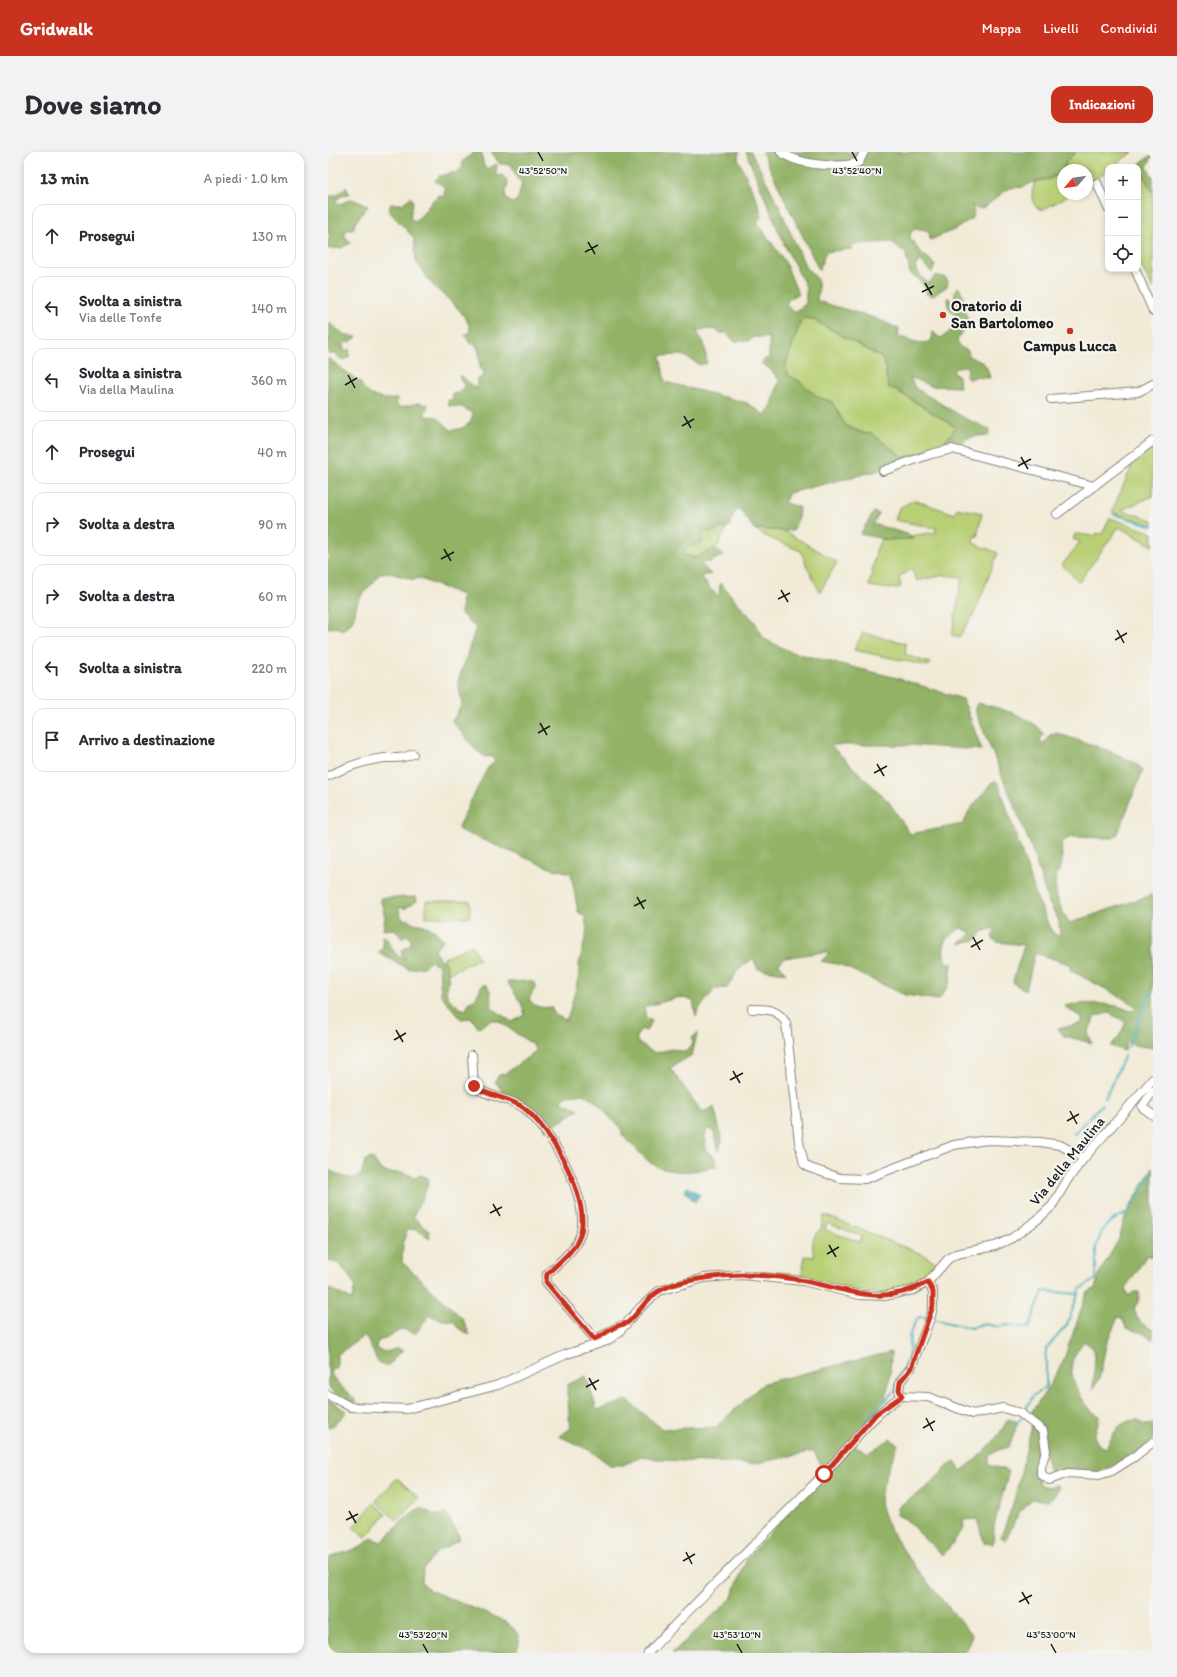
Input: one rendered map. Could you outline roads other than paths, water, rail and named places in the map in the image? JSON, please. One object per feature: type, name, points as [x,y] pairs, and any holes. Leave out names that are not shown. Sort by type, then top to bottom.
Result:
[{"type":"street","points":[[781,152],[788,158],[822,165],[850,165],[859,162],[864,152]]},
{"type":"street","points":[[1097,184],[1105,201]]},
{"type":"street","points":[[1136,272],[1153,310]]},
{"type":"street","points":[[1051,399],[1138,392],[1153,384]]},
{"type":"street","points":[[1057,514],[1153,441]]},
{"type":"street","points":[[883,471],[931,454],[952,450],[1094,486]]},
{"type":"street","points":[[328,776],[350,766],[385,758],[400,759],[413,754]]},
{"type":"street","points":[[752,1009],[773,1010],[783,1017],[786,1023],[799,1142],[804,1164],[810,1168],[840,1178],[865,1179],[954,1145],[987,1140],[1040,1142],[1060,1145],[1084,1158]]},
{"type":"street","points":[[472,1054],[474,1086],[480,1091],[499,1096],[527,1111],[560,1154],[575,1184],[580,1200],[582,1216],[580,1236],[576,1244],[547,1274],[546,1282],[594,1339],[604,1336],[616,1326],[626,1324]]},
{"type":"street","name":"Via della Maulina","points":[[328,1395],[351,1407],[407,1409],[498,1385],[567,1354],[607,1341],[618,1333],[640,1308],[659,1291],[704,1278],[742,1275],[803,1281],[860,1295],[884,1296],[913,1290],[928,1282],[948,1258],[956,1254],[1001,1244],[1012,1238],[1052,1206],[1068,1179],[1084,1158],[1153,1079]]},
{"type":"street","points":[[1153,1091],[1142,1107],[1153,1115]]},
{"type":"street","points":[[902,1396],[899,1390],[900,1382],[911,1368],[933,1306],[933,1292],[928,1282]]},
{"type":"street","points":[[648,1653],[681,1617],[748,1552],[824,1474],[876,1414],[902,1396],[928,1397],[973,1414],[1003,1408],[1020,1412],[1043,1432],[1046,1451],[1041,1466],[1041,1474],[1049,1480],[1068,1473],[1099,1475],[1112,1471],[1134,1457],[1153,1442]]},
{"type":"water","points":[[687,1187],[700,1194],[695,1202],[691,1199],[692,1197],[684,1192]]},
{"type":"waterway","points":[[1113,514],[1153,526]]},
{"type":"waterway","points":[[1128,1047],[1147,1000],[1153,991]]},
{"type":"waterway","points":[[1105,1098],[1125,1055]]},
{"type":"waterway","points":[[1074,1134],[1102,1104]]},
{"type":"waterway","points":[[1024,1413],[1033,1396],[1046,1387],[1046,1349],[1067,1325],[1080,1289],[1096,1279],[1096,1247],[1102,1231],[1113,1220],[1129,1212],[1153,1173]]},
{"type":"waterway","points":[[932,1319],[971,1328],[985,1324],[999,1327],[1007,1325],[1029,1328],[1043,1291],[1078,1294]]},
{"type":"waterway","points":[[864,1422],[896,1390],[898,1377],[907,1363],[909,1338],[914,1324],[919,1317],[928,1317]]},
{"type":"waterway","points":[[1015,1425],[1022,1417]]},
{"type":"place","name":"Oratorio di San Bartolomeo","points":[[943,315]]},
{"type":"place","name":"Campus Lucca","points":[[1070,331]]}]
